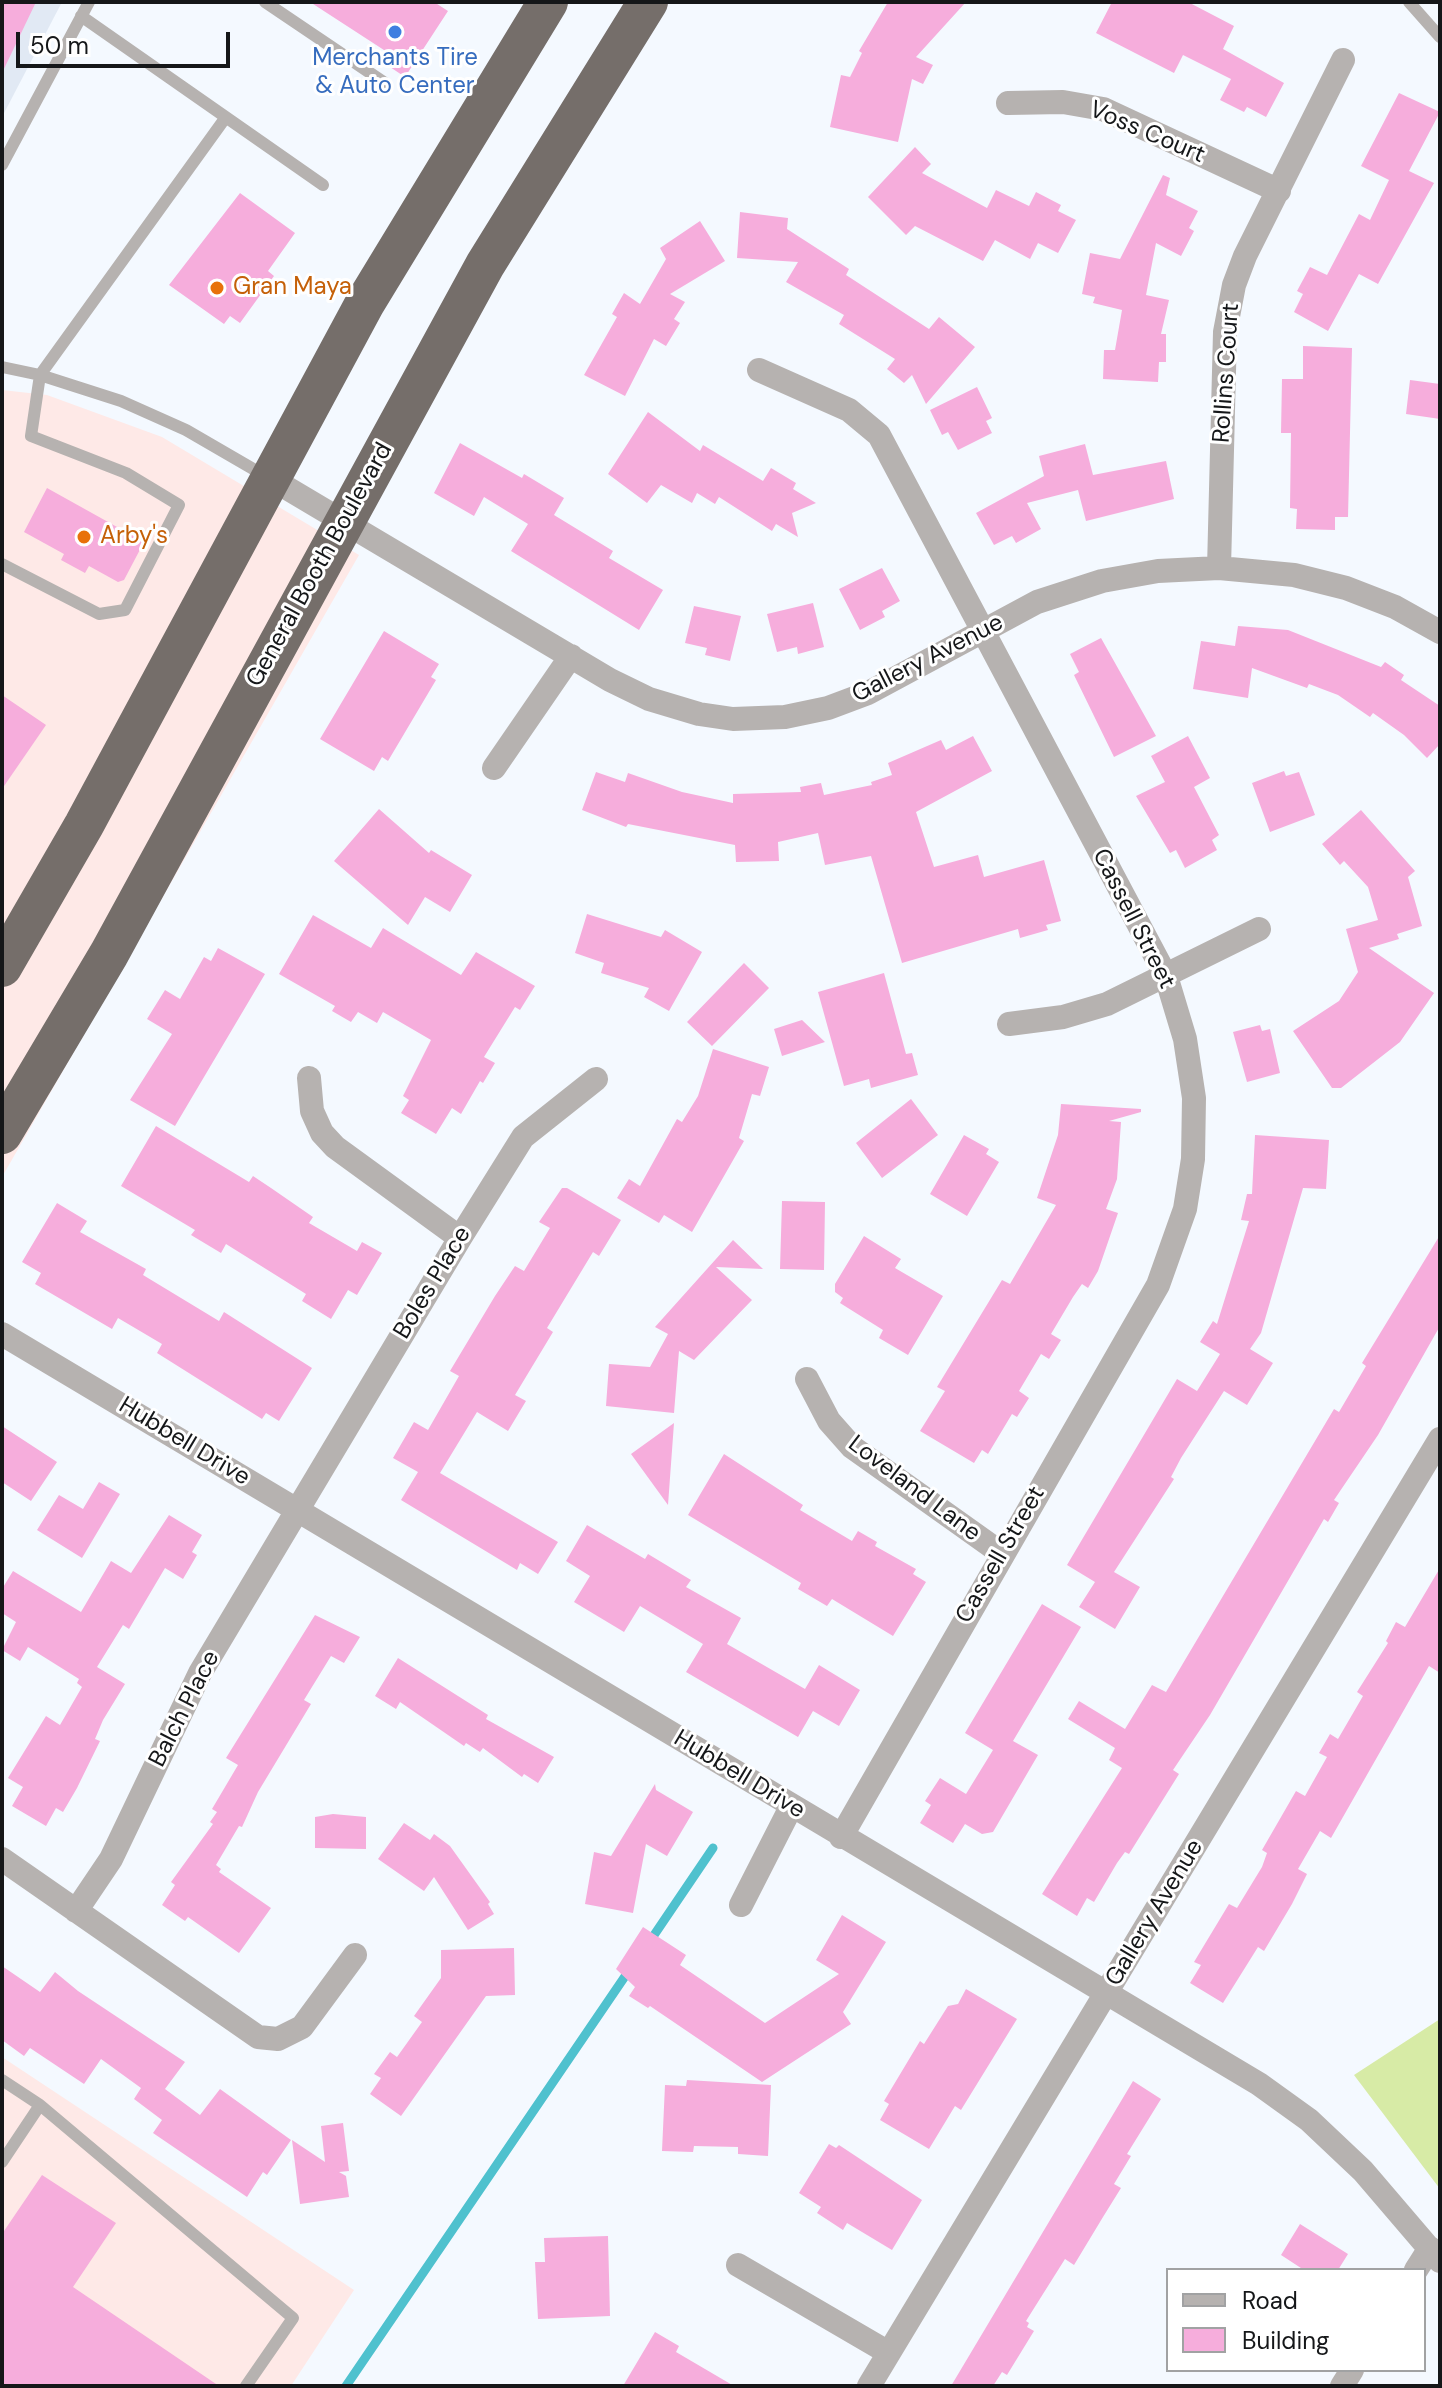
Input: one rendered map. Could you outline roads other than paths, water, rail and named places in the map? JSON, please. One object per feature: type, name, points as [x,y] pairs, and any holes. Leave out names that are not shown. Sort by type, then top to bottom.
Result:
[{"type":"highway","points":[[2,967],[92,811],[365,303],[548,2]]},
{"type":"highway","name":"General Booth Boulevard","points":[[2,1134],[109,954],[485,265],[648,2]]},
{"type":"street","name":"Rollins Court","points":[[1219,568],[1225,332],[1234,285],[1245,256],[1343,60]]},
{"type":"street","name":"Voss Court","points":[[1008,103],[1063,102],[1103,109],[1279,191]]},
{"type":"street","name":"Cassell Street","points":[[759,370],[849,410],[879,435],[1166,976],[1185,1039],[1194,1098],[1193,1159],[1185,1209],[1158,1285],[1001,1553],[841,1837]]},
{"type":"street","name":"Gallery Avenue","points":[[270,478],[649,699],[699,714],[733,719],[785,717],[828,708],[868,693],[1037,602],[1102,581],[1158,571],[1219,568],[1294,575],[1346,588],[1395,607],[1440,632]]},
{"type":"street","points":[[494,768],[571,656]]},
{"type":"street","points":[[1009,1024],[1063,1017],[1093,1008],[1166,976],[1259,929]]},
{"type":"street","points":[[309,1078],[312,1111],[322,1133],[335,1147],[460,1238]]},
{"type":"street","name":"Boles Place","points":[[298,1509],[523,1137],[596,1079]]},
{"type":"street","name":"Hubbell Drive","points":[[2,1334],[1259,2084],[1309,2120],[1363,2171],[1435,2255]]},
{"type":"street","name":"Loveland Lane","points":[[807,1379],[829,1421],[852,1447],[1001,1553]]},
{"type":"street","name":"Gallery Avenue","points":[[869,2386],[1440,1439]]},
{"type":"street","name":"Balch Place","points":[[76,1911],[111,1859],[200,1673],[298,1509]]},
{"type":"street","points":[[741,1905],[791,1807]]},
{"type":"street","points":[[2,1859],[258,2037],[278,2039],[302,2027],[355,1955]]},
{"type":"street","points":[[1419,2268],[1435,2255]]},
{"type":"street","points":[[738,2265],[889,2353]]},
{"type":"lane","points":[[2,165],[89,2]]},
{"type":"lane","points":[[265,2],[385,83]]},
{"type":"lane","points":[[1409,2],[1440,37]]},
{"type":"lane","points":[[81,16],[323,185]]},
{"type":"lane","points":[[2,564],[99,614],[125,610],[179,505],[126,473],[31,436],[40,375],[226,117]]},
{"type":"lane","points":[[2,367],[40,375],[121,401],[186,430],[270,478]]},
{"type":"lane","points":[[2,2080],[40,2105],[293,2318],[246,2386]]},
{"type":"lane","points":[[2,2162],[40,2105]]},
{"type":"waterway","points":[[648,1944],[713,1848]]},
{"type":"waterway","points":[[346,2386],[630,1969]]},
{"type":"place","name":"Merchants Tire & Auto Center","points":[[395,32]]},
{"type":"place","name":"Gran Maya","points":[[217,288]]},
{"type":"place","name":"Arby's","points":[[84,537]]}]
